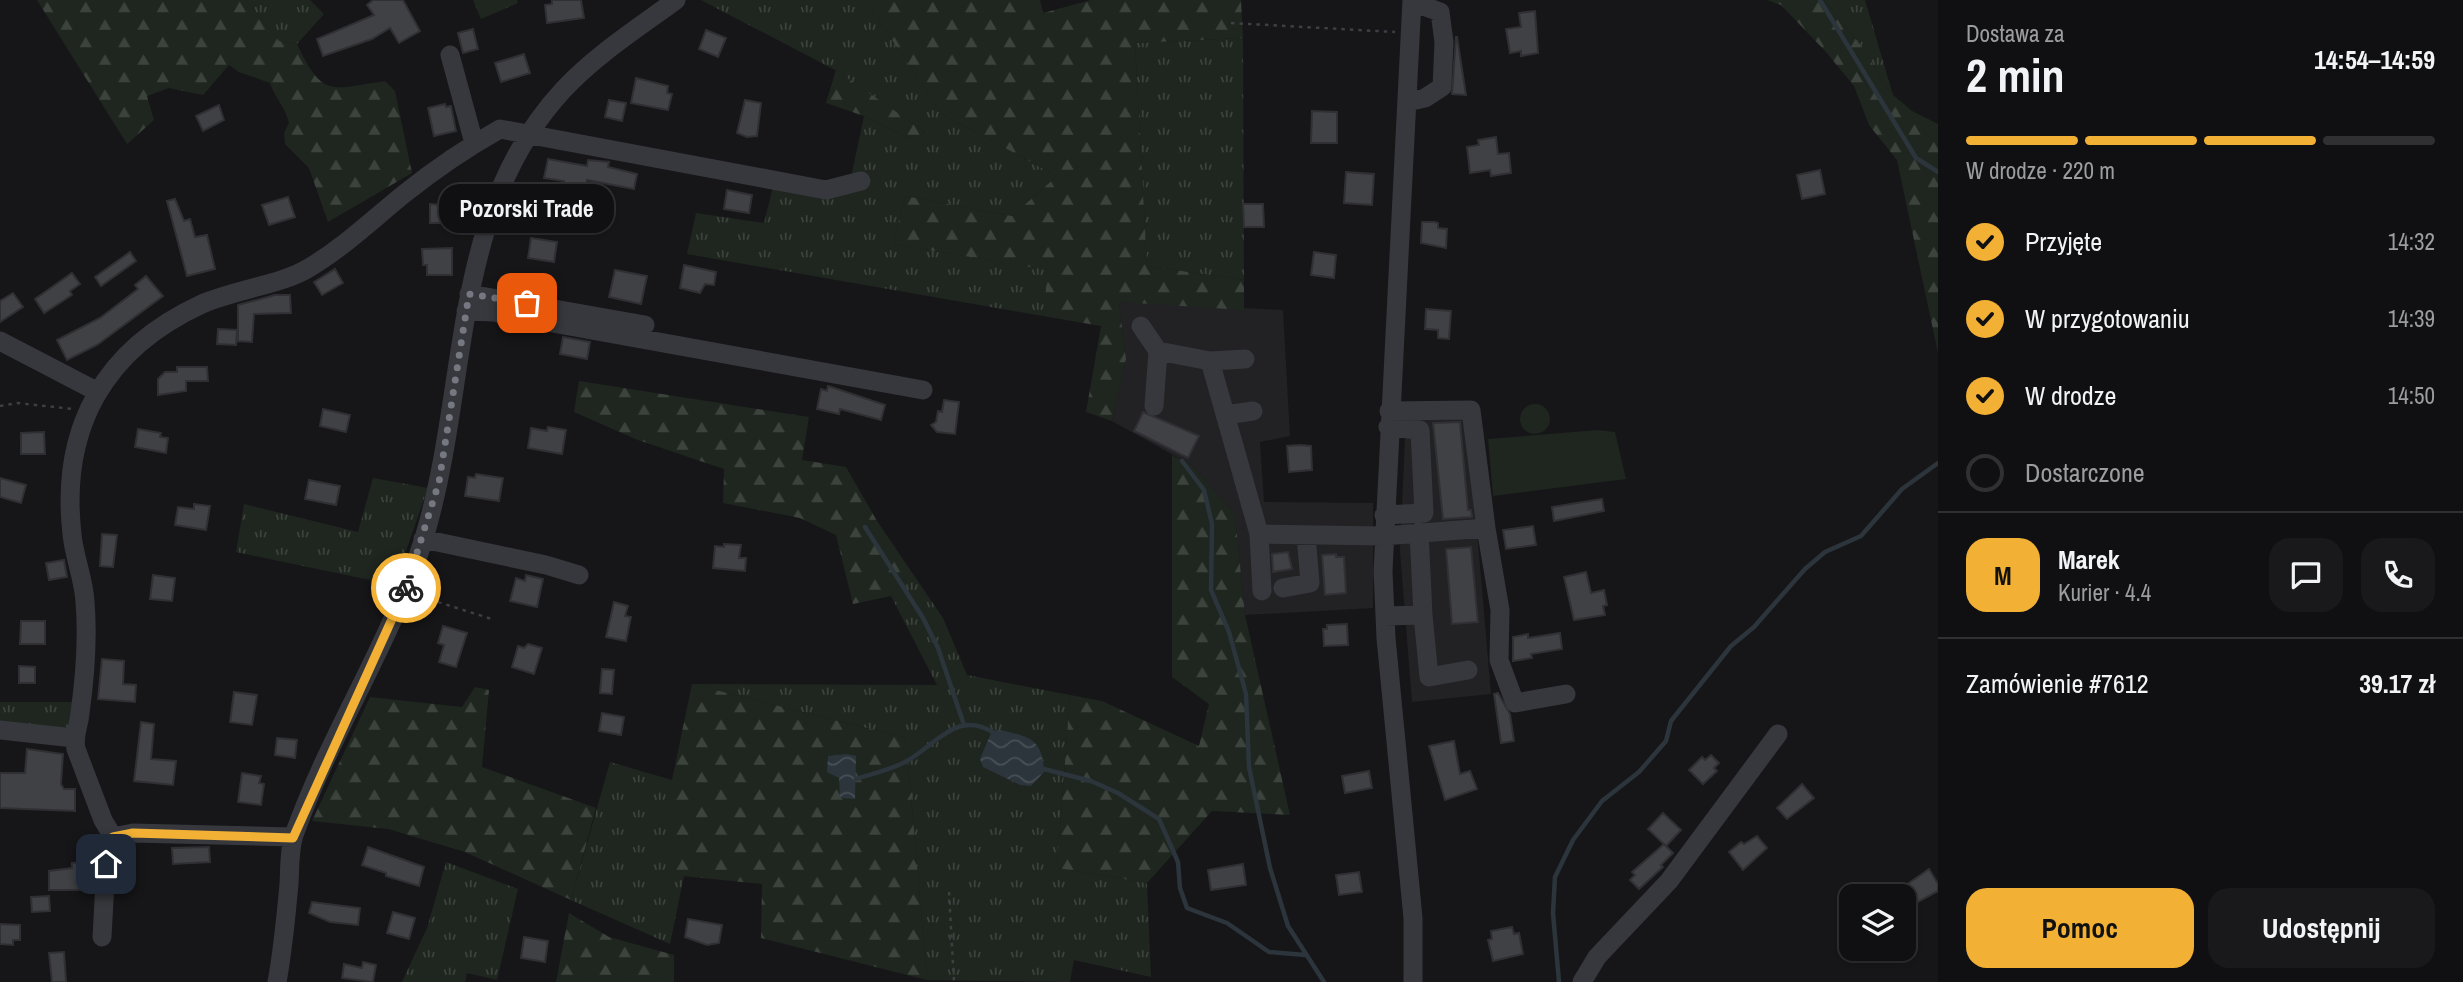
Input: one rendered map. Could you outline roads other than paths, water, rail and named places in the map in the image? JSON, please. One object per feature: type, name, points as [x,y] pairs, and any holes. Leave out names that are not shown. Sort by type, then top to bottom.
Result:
[{"type":"street","points":[[277,982],[293,838],[404,592],[424,539],[439,482],[474,264],[493,204],[529,133],[583,70],[676,0]]},
{"type":"street","points":[[1407,102],[1425,99],[1442,87],[1444,42],[1440,12],[1412,1],[1383,536],[1385,616],[1413,918],[1413,982]]},
{"type":"street","points":[[450,55],[474,143]]},
{"type":"street","points":[[102,937],[106,864],[113,837],[103,820],[74,738],[80,716],[86,617],[85,593],[72,536],[71,484],[75,447],[88,410],[98,392],[143,341],[167,322],[229,293],[304,271],[474,143],[500,129],[826,190],[861,181]]},
{"type":"street","points":[[467,303],[645,325]]},
{"type":"street","points":[[467,303],[493,312],[923,390]]},
{"type":"street","points":[[1141,326],[1158,351],[1154,406]]},
{"type":"street","points":[[0,341],[98,392]]},
{"type":"street","points":[[1158,351],[1210,361],[1245,359]]},
{"type":"street","points":[[1210,361],[1259,534],[1262,591]]},
{"type":"street","points":[[1389,419],[1471,410],[1500,610],[1499,660],[1515,703],[1566,694]]},
{"type":"street","points":[[1225,415],[1253,411]]},
{"type":"street","points":[[1384,515],[1424,513],[1420,430],[1389,419]]},
{"type":"street","points":[[1259,534],[1383,536],[1486,528]]},
{"type":"street","points":[[1419,532],[1429,677],[1468,670]]},
{"type":"street","points":[[1283,588],[1310,583],[1306,535]]},
{"type":"street","points":[[424,539],[579,575]]},
{"type":"street","points":[[510,557],[561,562]]},
{"type":"street","points":[[1385,616],[1423,615]]},
{"type":"street","points":[[0,730],[74,738]]},
{"type":"street","points":[[1581,982],[1597,957],[1669,881],[1778,734]]},
{"type":"street","points":[[113,837],[133,833],[293,838]]},
{"type":"water","points":[[999,730],[1032,740],[1041,752],[1044,772],[1031,786],[1020,785],[983,767],[980,759],[992,731]]},
{"type":"water","points":[[828,756],[856,756],[855,799],[840,798],[839,778],[827,772]]},
{"type":"waterway","points":[[1820,0],[1916,158],[1938,172]]},
{"type":"waterway","points":[[1182,461],[1204,490],[1212,524],[1211,590],[1229,632],[1246,694],[1249,767],[1270,868],[1288,926],[1324,982]]},
{"type":"waterway","points":[[1559,982],[1553,913],[1555,877],[1573,840],[1602,801],[1639,772],[1666,741],[1671,721],[1731,646],[1754,627],[1805,569],[1825,552],[1861,536],[1902,489],[1938,463]]},
{"type":"waterway","points":[[865,527],[923,618],[938,648],[964,725]]},
{"type":"waterway","points":[[856,779],[903,763],[957,728],[980,726],[994,733]]},
{"type":"waterway","points":[[1040,768],[1091,781],[1118,793],[1159,819],[1178,862],[1180,888],[1187,908],[1227,923],[1269,952],[1305,955]]},
{"type":"place","name":"Pozorski Trade","points":[[527,303]]}]
